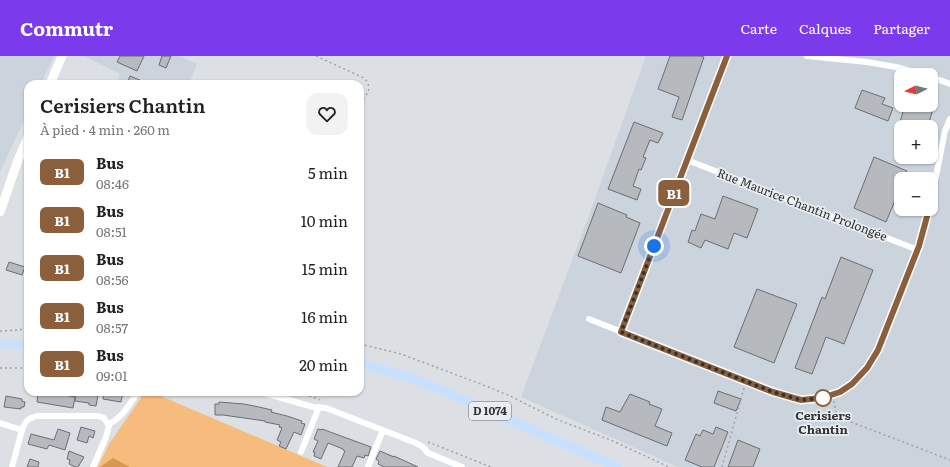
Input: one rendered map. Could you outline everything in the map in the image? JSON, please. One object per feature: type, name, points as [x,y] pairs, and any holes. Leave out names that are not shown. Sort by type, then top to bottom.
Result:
[{"type":"main road","points":[[0,344],[24,344]]},
{"type":"main road","name":"D 1074","points":[[364,364],[439,389],[617,467]]},
{"type":"street","points":[[52,80],[62,56]]},
{"type":"street","points":[[621,332],[727,56]]},
{"type":"street","points":[[807,56],[867,62],[900,68]]},
{"type":"street","points":[[938,79],[950,84]]},
{"type":"street","points":[[937,172],[945,131],[950,119]]},
{"type":"street","points":[[0,212],[24,146]]},
{"type":"street","name":"Rue Maurice Chantin Prolongée","points":[[687,160],[918,250]]},
{"type":"street","points":[[589,319],[773,392],[801,400],[822,398],[840,392],[852,384],[867,368],[878,350],[918,250],[927,216]]},
{"type":"street","points":[[108,424],[119,417],[135,396]]},
{"type":"street","points":[[275,396],[313,407],[326,408],[416,443],[423,447],[428,453],[447,464],[462,467]]},
{"type":"street","points":[[301,452],[318,407]]},
{"type":"street","points":[[12,467],[22,430],[25,422],[30,418],[37,416],[98,416],[104,418],[109,426],[106,438],[93,467]]},
{"type":"street","points":[[0,423],[22,430]]},
{"type":"street","points":[[368,467],[383,430]]},
{"type":"path","points":[[316,56],[364,78],[369,85],[369,90],[364,98]]},
{"type":"path","points":[[0,331],[24,329]]},
{"type":"path","points":[[364,345],[401,354],[486,386],[508,395],[556,419],[613,441],[669,467]]},
{"type":"path","points":[[0,368],[24,368]]},
{"type":"path","points":[[722,467],[746,381]]},
{"type":"path","points":[[833,394],[836,414],[851,422],[950,460]]},
{"type":"shaded area","points":[[0,56],[54,56],[43,80],[24,80],[24,121],[0,172]]},
{"type":"shaded area","points":[[84,56],[179,56],[197,64],[191,80],[118,80],[120,74]]},
{"type":"shaded area","points":[[646,56],[950,56],[950,467],[678,467],[521,397],[589,215]]},
{"type":"shaded area","points":[[142,396],[161,396],[327,467],[98,467],[109,444]]},
{"type":"shaded area","points":[[113,458],[130,467],[100,467]]},
{"type":"building","points":[[120,56],[144,56],[137,71],[117,62]]},
{"type":"building","points":[[162,56],[171,56],[166,68],[159,65]]},
{"type":"building","points":[[670,56],[704,57],[682,120],[672,117],[679,97],[658,89]]},
{"type":"building","points":[[130,76],[140,80],[128,80]]},
{"type":"building","points":[[862,90],[885,98],[882,104],[893,108],[888,121],[855,108]]},
{"type":"building","points":[[903,112],[932,112],[930,120],[901,120]]},
{"type":"building","points":[[634,122],[663,133],[658,143],[650,140],[643,157],[646,158],[641,170],[639,169],[633,186],[641,189],[637,200],[608,189]]},
{"type":"building","points":[[874,157],[907,171],[894,172],[894,203],[886,222],[854,208]]},
{"type":"building","points":[[723,196],[758,209],[747,238],[734,233],[728,249],[705,240],[701,248],[688,242],[692,230],[695,231],[701,214],[715,219]]},
{"type":"building","points":[[598,203],[627,215],[626,217],[640,223],[621,273],[578,256]]},
{"type":"building","points":[[841,257],[873,270],[844,344],[826,337],[812,374],[795,368],[822,297],[825,299]]},
{"type":"building","points":[[9,262],[24,267],[22,275],[6,270]]},
{"type":"building","points":[[757,289],[797,304],[774,363],[734,347]]},
{"type":"building","points":[[718,391],[741,399],[736,411],[714,403]]},
{"type":"building","points":[[630,394],[650,402],[649,404],[662,409],[655,426],[672,433],[667,446],[602,420],[606,407],[620,412]]},
{"type":"building","points":[[6,396],[22,399],[22,401],[25,402],[24,407],[21,407],[21,409],[4,407]]},
{"type":"building","points":[[38,396],[75,397],[73,408],[37,402]]},
{"type":"building","points":[[76,396],[98,396],[96,406],[89,405],[89,403],[75,401]]},
{"type":"building","points":[[103,396],[122,396],[121,402],[103,399]]},
{"type":"building","points":[[219,402],[244,404],[272,410],[271,412],[302,421],[301,423],[305,424],[301,435],[294,432],[286,449],[279,446],[281,442],[277,440],[282,428],[279,427],[280,425],[265,421],[215,415],[215,404],[219,404]]},
{"type":"building","points":[[81,427],[95,431],[93,438],[89,436],[87,443],[77,440]]},
{"type":"building","points":[[716,427],[728,432],[714,467],[702,467],[685,460],[696,434],[700,436],[703,430],[713,434]]},
{"type":"building","points":[[58,429],[70,433],[65,450],[49,445],[47,449],[28,444],[31,434],[54,440]]},
{"type":"building","points":[[318,429],[322,429],[371,447],[368,456],[365,455],[364,458],[357,456],[352,467],[338,467],[345,451],[328,443],[321,459],[314,456],[315,452],[313,452],[318,441],[314,439]]},
{"type":"building","points":[[738,440],[760,449],[753,467],[728,467]]},
{"type":"building","points":[[69,451],[84,457],[78,467],[69,464],[70,460],[67,459]]},
{"type":"building","points":[[380,451],[418,467],[384,467],[378,464],[379,461],[376,459]]},
{"type":"building","points":[[30,459],[39,462],[38,467],[27,467]]},
{"type":"bus line","name":"B1","points":[[727,56],[621,332],[773,392],[801,400],[822,398],[840,392],[852,384],[867,368],[878,350],[919,246],[927,216]]},
{"type":"place","name":"Cerisiers Chantin","points":[[823,398]]},
{"type":"route","points":[[654,246],[621,332],[773,392],[801,400],[823,398]]}]
